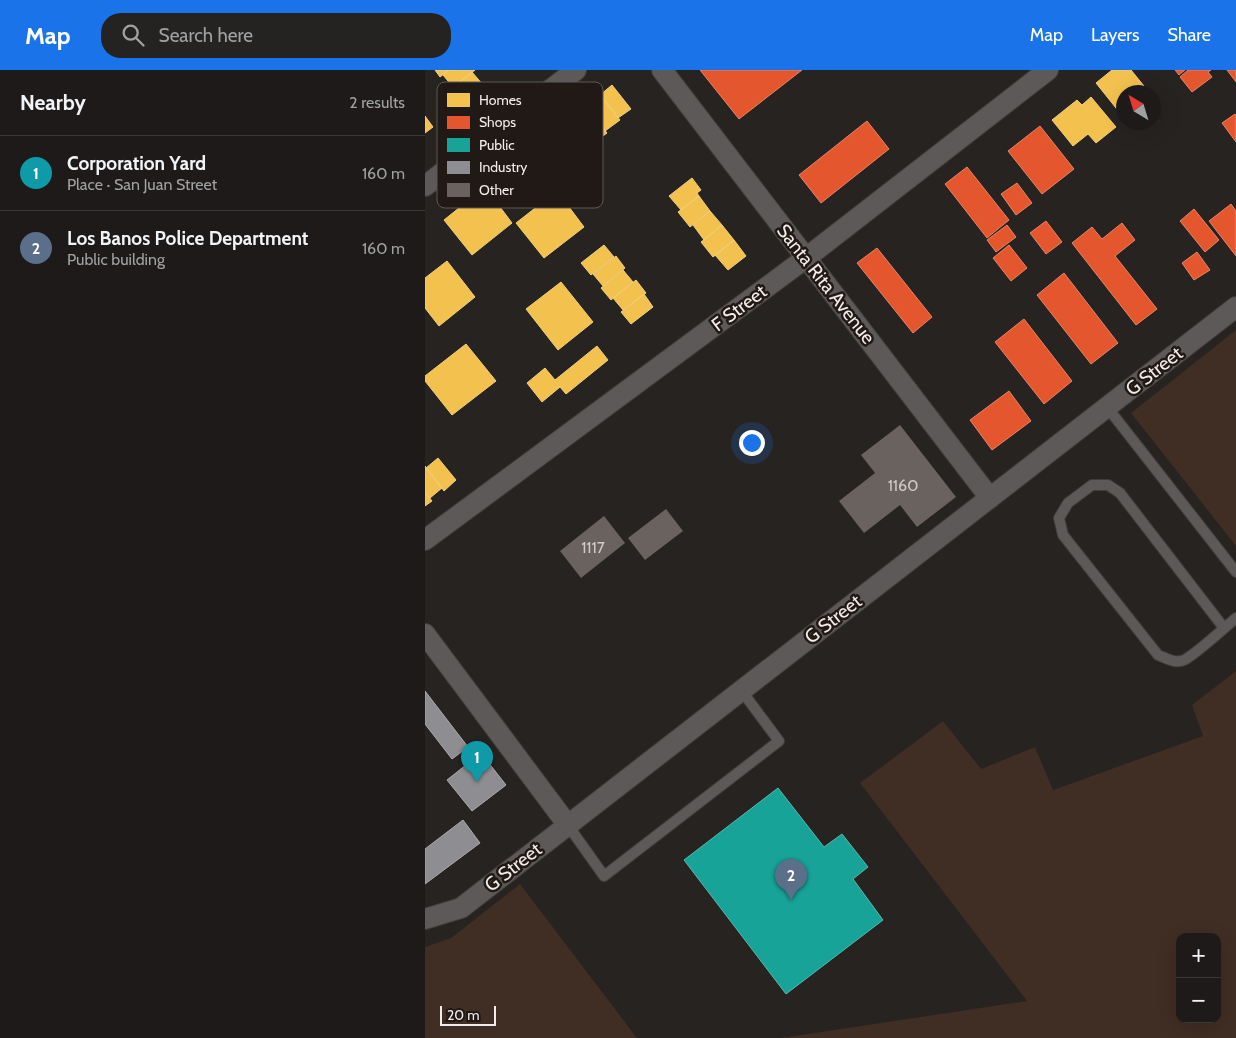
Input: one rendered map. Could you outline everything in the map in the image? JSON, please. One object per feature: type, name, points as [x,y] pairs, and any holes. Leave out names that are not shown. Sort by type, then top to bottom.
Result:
[{"type":"street","points":[[560,82],[576,70]]},
{"type":"street","name":"Santa Rita Avenue","points":[[662,70],[990,498]]},
{"type":"street","name":"F Street","points":[[425,540],[806,258],[1048,70]]},
{"type":"street","points":[[425,186],[437,177]]},
{"type":"street","name":"G Street","points":[[425,919],[461,908],[1236,307]]},
{"type":"street","points":[[425,634],[567,824]]},
{"type":"lane","points":[[1107,407],[1236,572]]},
{"type":"lane","points":[[1224,628],[1120,493],[1108,485],[1092,485],[1068,504],[1059,518],[1063,535],[1158,655],[1171,661],[1183,660],[1224,628],[1236,618]]},
{"type":"lane","points":[[567,824],[604,876],[779,741],[741,690]]},
{"type":"shaded area","points":[[1236,330],[1236,546],[1131,413]]},
{"type":"shaded area","points":[[1236,671],[1236,1038],[781,1038],[1027,1001],[860,783],[943,721],[981,769],[1035,747],[1053,790],[1203,736],[1192,705]]},
{"type":"shaded area","points":[[520,884],[637,1038],[425,1038],[425,947],[451,938]]},
{"type":"building: Homes","points":[[435,70],[449,70],[440,77]]},
{"type":"building: Homes","points":[[449,70],[475,70],[459,82],[449,82],[443,75]]},
{"type":"building: Homes","points":[[1112,70],[1131,70],[1143,85],[1116,85],[1116,108],[1096,83]]},
{"type":"building: Homes","points":[[472,72],[480,82],[460,82]]},
{"type":"building: Homes","points":[[612,85],[631,109],[618,118],[603,99],[603,92]]},
{"type":"building: Homes","points":[[1091,97],[1116,127],[1096,143],[1088,134],[1073,146],[1052,120],[1077,100],[1082,105]]},
{"type":"building: Homes","points":[[603,98],[620,120],[605,131],[603,128]]},
{"type":"building: Homes","points":[[425,116],[433,127],[425,133]]},
{"type":"building: Homes","points":[[603,128],[607,133],[603,136]]},
{"type":"building: Homes","points":[[692,178],[701,190],[697,193],[699,196],[681,210],[669,196]]},
{"type":"building: Homes","points":[[699,196],[710,211],[690,227],[678,212]]},
{"type":"building: Homes","points":[[459,208],[501,208],[512,223],[472,255],[444,220]]},
{"type":"building: Homes","points":[[535,208],[570,208],[584,227],[544,258],[516,223]]},
{"type":"building: Homes","points":[[710,211],[722,225],[704,240],[693,225]]},
{"type":"building: Homes","points":[[722,225],[734,240],[713,257],[701,242]]},
{"type":"building: Homes","points":[[734,240],[746,256],[728,270],[715,255]]},
{"type":"building: Homes","points":[[604,245],[614,257],[591,275],[581,263]]},
{"type":"building: Homes","points":[[616,256],[625,268],[603,286],[593,274]]},
{"type":"building: Homes","points":[[447,261],[475,297],[439,326],[425,308],[425,278]]},
{"type":"building: Homes","points":[[623,270],[633,282],[611,300],[601,288]]},
{"type":"building: Homes","points":[[636,280],[646,293],[623,310],[613,298]]},
{"type":"building: Homes","points":[[561,282],[593,322],[558,350],[526,309]]},
{"type":"building: Homes","points":[[644,294],[653,307],[631,324],[621,312]]},
{"type":"building: Homes","points":[[466,344],[496,381],[452,415],[425,381],[425,376]]},
{"type":"building: Homes","points":[[597,346],[608,360],[566,394],[560,387],[542,402],[527,383],[545,368],[555,380]]},
{"type":"building: Homes","points":[[438,458],[456,480],[444,491],[426,468]]},
{"type":"building: Homes","points":[[425,466],[442,488],[430,498],[425,492]]},
{"type":"building: Homes","points":[[425,492],[432,501],[425,506]]},
{"type":"building: Shops","points":[[700,70],[802,70],[739,119]]},
{"type":"building: Shops","points":[[1175,70],[1185,70],[1179,75]]},
{"type":"building: Shops","points":[[1188,70],[1211,70],[1208,72],[1212,77],[1192,92],[1180,77]]},
{"type":"building: Shops","points":[[1227,70],[1236,70],[1236,82]]},
{"type":"building: Shops","points":[[1235,114],[1236,117],[1236,142],[1222,123]]},
{"type":"building: Shops","points":[[867,121],[889,149],[821,203],[799,175]]},
{"type":"building: Shops","points":[[1040,126],[1074,169],[1042,194],[1008,151]]},
{"type":"building: Shops","points":[[967,167],[1009,220],[987,238],[945,184]]},
{"type":"building: Shops","points":[[1017,183],[1032,203],[1016,215],[1001,194]]},
{"type":"building: Shops","points":[[1231,204],[1236,211],[1236,256],[1209,221]]},
{"type":"building: Shops","points":[[1194,209],[1219,240],[1205,252],[1180,221]]},
{"type":"building: Shops","points":[[1046,221],[1062,242],[1046,254],[1030,233]]},
{"type":"building: Shops","points":[[1122,223],[1135,240],[1115,256],[1157,309],[1136,325],[1072,243],[1092,227],[1102,239]]},
{"type":"building: Shops","points":[[1007,225],[1016,237],[996,252],[987,240]]},
{"type":"building: Shops","points":[[1009,245],[1027,268],[1011,281],[993,258]]},
{"type":"building: Shops","points":[[877,248],[932,317],[913,333],[857,263]]},
{"type":"building: Shops","points":[[1197,252],[1210,270],[1194,280],[1182,263]]},
{"type":"building: Shops","points":[[1064,273],[1118,343],[1091,364],[1037,295]]},
{"type":"building: Shops","points":[[1024,319],[1072,381],[1044,404],[995,342]]},
{"type":"building: Shops","points":[[1009,391],[1031,421],[992,450],[970,420]]},
{"type":"building: Public","points":[[778,788],[824,847],[842,834],[868,867],[853,879],[883,920],[786,994],[684,860]]},
{"type":"building: Industry","points":[[425,691],[468,747],[452,759],[425,724]]},
{"type":"building: Industry","points":[[481,753],[506,785],[472,811],[447,780]]},
{"type":"building: Industry","points":[[463,820],[480,843],[425,884],[425,849]]},
{"type":"building: Other","points":[[900,425],[956,497],[917,527],[900,505],[864,533],[839,501],[875,473],[861,455]]},
{"type":"building: Other","points":[[666,509],[683,531],[645,560],[628,538]]},
{"type":"building: Other","points":[[604,516],[625,543],[581,578],[560,551]]},
{"type":"place","name":"Corporation Yard","points":[[477,782]]},
{"type":"place","name":"Los Banos Police Department","points":[[791,900]]}]
